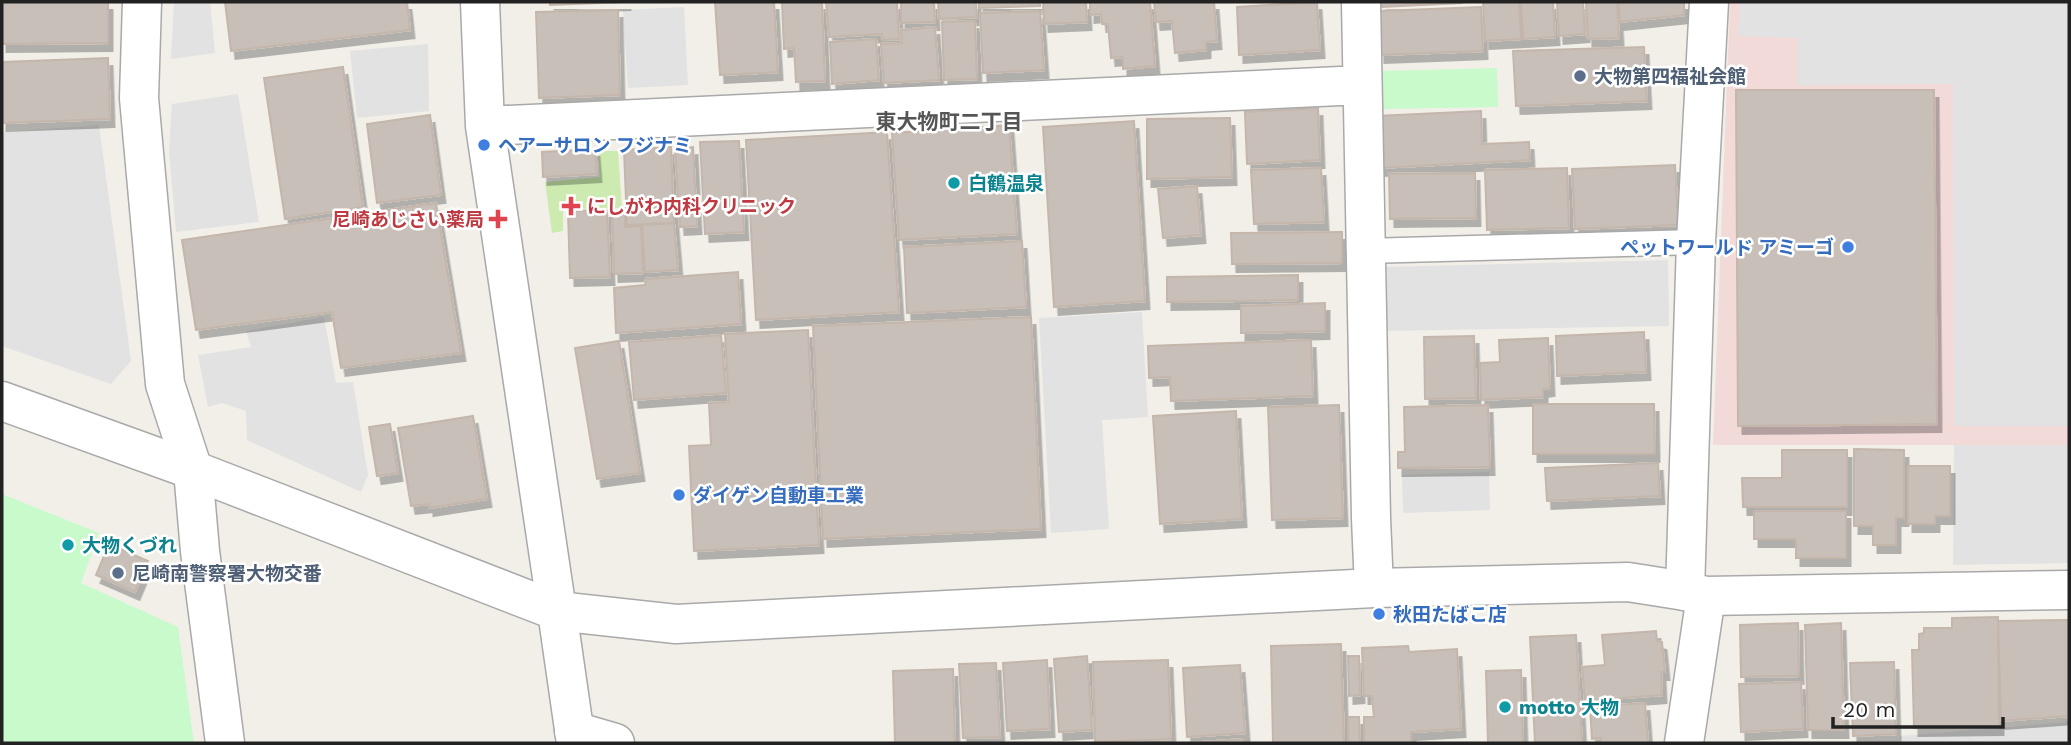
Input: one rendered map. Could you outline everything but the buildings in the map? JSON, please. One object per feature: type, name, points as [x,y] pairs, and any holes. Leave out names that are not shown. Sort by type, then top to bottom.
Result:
[{"type":"street","points":[[142,2],[139,99],[165,384],[193,470],[200,551],[225,743]]},
{"type":"street","points":[[480,2],[485,126],[575,737],[615,743]]},
{"type":"street","points":[[1361,2],[1370,505],[1374,588]]},
{"type":"street","points":[[1684,743],[1696,593],[1696,242],[1709,2]]},
{"type":"street","points":[[485,126],[1362,85]]},
{"type":"street","points":[[2,401],[193,470],[557,611],[676,624],[1374,588],[1628,582],[1696,593],[2069,590]]},
{"type":"lane","points":[[1365,251],[1696,242]]},
{"type":"shaded area","points":[[174,2],[210,2],[215,53],[171,59]]},
{"type":"shaded area","points":[[1730,2],[2069,2],[2069,445],[1713,445]]},
{"type":"shaded area","points":[[1740,2],[2069,2],[2069,426],[1954,426],[1953,84],[1797,85],[1798,38],[1738,36]]},
{"type":"shaded area","points":[[684,7],[688,85],[628,88],[623,10]]},
{"type":"shaded area","points":[[428,44],[429,111],[357,118],[350,51]]},
{"type":"shaded area","points":[[238,94],[259,222],[176,232],[169,151],[172,104]]},
{"type":"shaded area","points":[[99,125],[131,361],[111,384],[2,346],[2,132]]},
{"type":"shaded area","points":[[1668,260],[1669,326],[1383,331],[1381,267]]},
{"type":"shaded area","points":[[1142,312],[1148,417],[1102,420],[1109,529],[1051,533],[1039,318]]},
{"type":"shaded area","points":[[324,317],[336,383],[353,382],[368,475],[361,492],[247,440],[246,411],[222,403],[208,407],[198,355],[251,347],[246,331]]},
{"type":"shaded area","points":[[1954,445],[2069,445],[2069,563],[1953,565]]},
{"type":"shaded area","points":[[1489,472],[1490,510],[1403,513],[1402,475]]},
{"type":"shaded area","points":[[2069,722],[2069,743],[1900,743],[1900,736]]},
{"type":"green space","points":[[1497,68],[1498,107],[1380,109],[1378,71]]},
{"type":"green space","points":[[598,151],[618,151],[622,208],[563,209],[563,231],[552,233],[545,182],[600,177]]},
{"type":"green space","points":[[2,494],[99,533],[81,583],[178,627],[194,743],[2,743]]},
{"type":"place","name":"大物第四福祉会館","points":[[1580,76]]},
{"type":"place","name":"ヘアーサロン フジナミ","points":[[484,145]]},
{"type":"place","name":"白鶴温泉","points":[[954,183]]},
{"type":"place","name":"にしがわ内科クリニック","points":[[571,206]]},
{"type":"place","name":"尼崎あじさい薬局","points":[[498,219]]},
{"type":"place","name":"ペットワールド アミーゴ","points":[[1848,247]]},
{"type":"place","name":"ダイゲン自動車工業","points":[[679,495]]},
{"type":"place","name":"大物くづれ","points":[[68,545]]},
{"type":"place","name":"尼崎南警察署大物交番","points":[[118,573]]},
{"type":"place","name":"秋田たばこ店","points":[[1379,614]]},
{"type":"place","name":"motto 大物","points":[[1505,707]]},
{"type":"district","name":"東大物町二丁目","points":[[949,121]]}]
